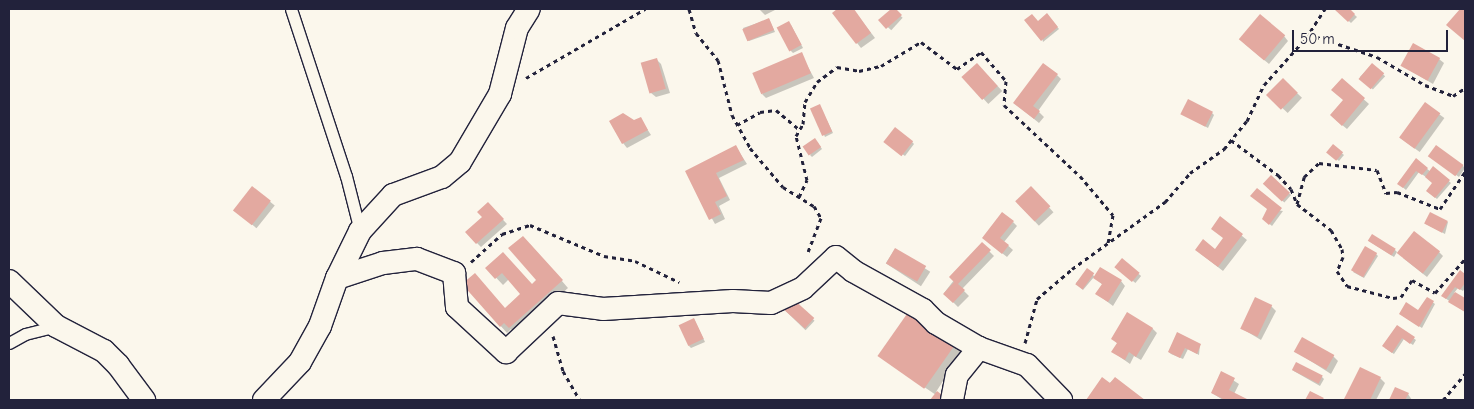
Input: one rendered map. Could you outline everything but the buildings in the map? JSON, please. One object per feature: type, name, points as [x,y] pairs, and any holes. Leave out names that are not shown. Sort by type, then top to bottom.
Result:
[{"type":"street","points":[[264,400],[300,362],[320,326],[337,278],[360,232],[394,195],[442,177],[453,169],[470,147],[500,94],[517,28],[529,9]]},
{"type":"street","points":[[337,278],[383,263],[417,259],[454,273],[457,307],[506,352],[558,303],[603,309],[733,301],[771,303],[803,288],[836,256],[853,271],[923,310],[936,323],[979,348],[1015,361],[1036,372],[1061,400]]},
{"type":"street","points":[[9,281],[56,326],[104,351],[118,365],[144,400]]},
{"type":"street","points":[[952,400],[957,375],[979,348]]},
{"type":"lane","points":[[291,9],[346,176],[360,232]]},
{"type":"lane","points":[[9,343],[25,334],[56,326]]},
{"type":"path","points":[[500,94],[645,9]]},
{"type":"path","points":[[690,9],[696,33],[718,60],[732,115],[750,148],[783,188],[814,206],[821,218],[806,256]]},
{"type":"path","points":[[1015,361],[1028,337],[1037,299],[1166,202],[1190,173],[1231,140],[1248,121],[1264,85],[1308,34],[1325,9]]},
{"type":"path","points":[[1308,34],[1377,57],[1425,85],[1453,96],[1465,88]]},
{"type":"path","points":[[799,197],[807,180],[796,136],[800,130],[805,102],[817,82],[836,67],[859,71],[881,66],[921,42],[957,69],[981,52],[1006,81],[1004,105],[1080,176],[1113,215],[1108,244]]},
{"type":"path","points":[[737,125],[760,112],[776,110],[800,130]]},
{"type":"path","points":[[1231,140],[1278,175],[1291,189],[1297,204],[1330,230],[1342,249],[1343,258],[1336,271],[1347,286],[1393,298],[1401,297],[1412,280],[1436,293],[1465,259]]},
{"type":"path","points":[[1297,204],[1304,177],[1318,162],[1377,170],[1386,193],[1397,192],[1440,209],[1465,172]]},
{"type":"path","points":[[454,273],[480,257],[502,234],[530,225],[604,256],[635,261],[684,284]]},
{"type":"path","points":[[552,334],[563,372],[580,400]]},
{"type":"path","points":[[1443,400],[1465,374]]}]
